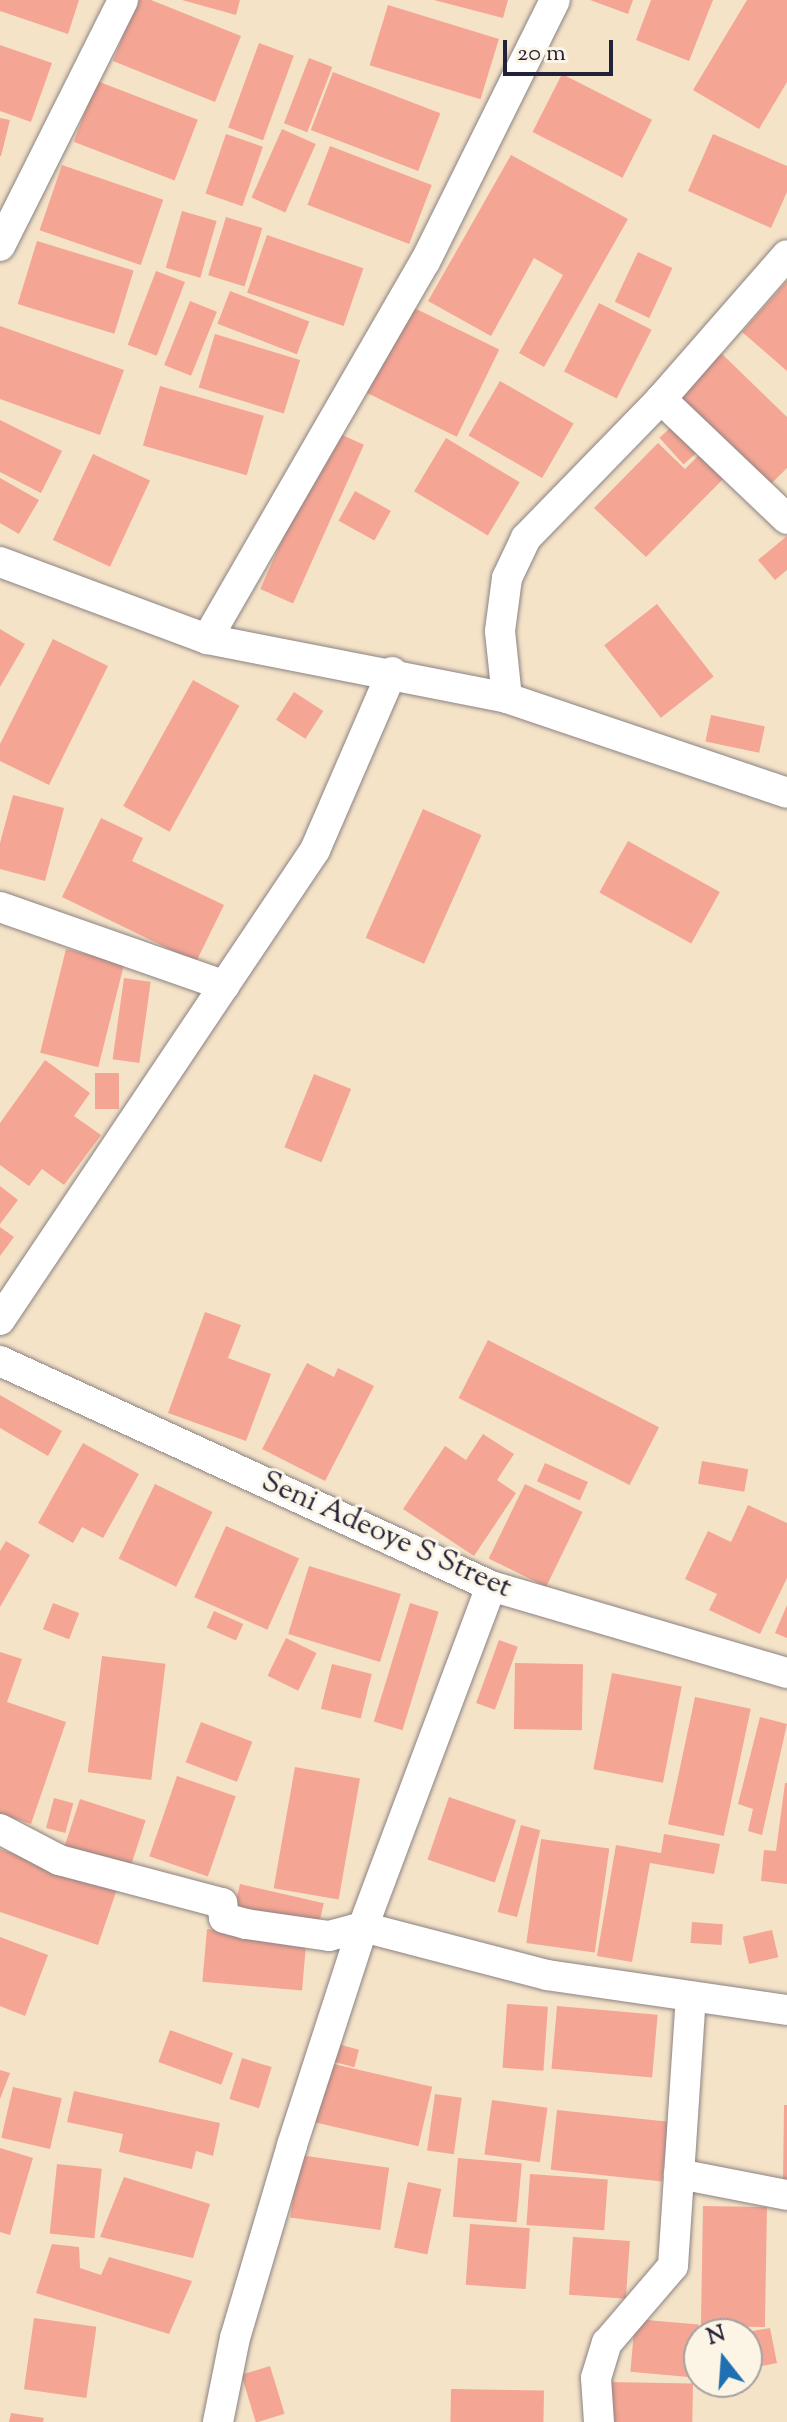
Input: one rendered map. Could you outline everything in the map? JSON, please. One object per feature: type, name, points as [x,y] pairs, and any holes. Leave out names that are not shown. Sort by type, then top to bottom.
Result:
[{"type":"street","points":[[0,246],[123,0]]},
{"type":"street","points":[[207,639],[425,262],[555,0]]},
{"type":"street","points":[[507,698],[500,631],[507,578],[526,538],[661,399],[787,255]]},
{"type":"street","points":[[661,399],[787,519]]},
{"type":"street","points":[[0,562],[207,639],[392,672],[507,698],[787,793]]},
{"type":"street","points":[[0,1320],[315,850],[392,672]]},
{"type":"street","points":[[0,907],[225,986]]},
{"type":"street","name":"Seni Adeoye S Street","points":[[0,1361],[491,1586],[787,1673]]},
{"type":"street","points":[[218,2422],[235,2338],[363,1927],[491,1586]]},
{"type":"street","points":[[0,1829],[59,1860],[222,1903],[224,1918],[246,1924],[329,1936],[363,1927],[547,1975],[787,2010]]},
{"type":"street","points":[[599,2422],[596,2378],[607,2343],[673,2266],[691,1997]]},
{"type":"street","points":[[679,2174],[787,2195]]},
{"type":"building","points":[[0,0],[79,0],[68,34],[0,11]]},
{"type":"building","points":[[137,0],[151,0],[241,36],[215,102],[113,61]]},
{"type":"building","points":[[182,0],[240,0],[236,15]]},
{"type":"building","points":[[434,0],[508,0],[503,18]]},
{"type":"building","points":[[590,0],[633,0],[628,14]]},
{"type":"building","points":[[651,0],[713,0],[689,61],[636,40]]},
{"type":"building","points":[[747,0],[787,0],[787,82],[759,129],[693,90]]},
{"type":"building","points":[[388,5],[499,39],[481,99],[370,65]]},
{"type":"building","points":[[259,43],[294,56],[263,140],[228,128]]},
{"type":"building","points":[[0,45],[52,63],[31,122],[0,111]]},
{"type":"building","points":[[309,58],[332,67],[307,132],[284,123]]},
{"type":"building","points":[[333,72],[440,113],[418,171],[311,130]]},
{"type":"building","points":[[562,74],[652,120],[622,178],[532,132]]},
{"type":"building","points":[[97,81],[198,120],[175,180],[74,142]]},
{"type":"building","points":[[0,118],[10,120],[1,156],[0,156]]},
{"type":"building","points":[[282,129],[316,144],[285,213],[251,198]]},
{"type":"building","points":[[226,134],[263,147],[242,206],[205,194]]},
{"type":"building","points":[[713,134],[787,166],[787,192],[771,228],[688,191]]},
{"type":"building","points":[[330,146],[432,185],[409,244],[307,205]]},
{"type":"building","points":[[511,155],[628,219],[544,367],[519,353],[563,275],[534,258],[491,336],[428,301]]},
{"type":"building","points":[[62,165],[163,200],[141,265],[40,230]]},
{"type":"building","points":[[182,211],[217,221],[200,278],[166,268]]},
{"type":"building","points":[[226,217],[262,228],[245,286],[208,275]]},
{"type":"building","points":[[267,235],[363,268],[344,326],[247,293]]},
{"type":"building","points":[[37,241],[134,271],[114,334],[18,304]]},
{"type":"building","points":[[638,252],[672,268],[649,318],[615,302]]},
{"type":"building","points":[[156,271],[185,282],[157,356],[128,345]]},
{"type":"building","points":[[787,281],[787,371],[742,332]]},
{"type":"building","points":[[230,291],[309,321],[297,354],[217,324]]},
{"type":"building","points":[[190,301],[217,312],[191,376],[164,365]]},
{"type":"building","points":[[404,303],[499,349],[457,437],[361,390]]},
{"type":"building","points":[[599,303],[652,330],[617,398],[564,372]]},
{"type":"building","points":[[0,326],[124,370],[100,435],[0,399]]},
{"type":"building","points":[[215,334],[300,360],[284,414],[199,388]]},
{"type":"building","points":[[721,353],[787,417],[787,468],[770,485],[679,396]]},
{"type":"building","points":[[500,381],[574,424],[542,478],[468,436]]},
{"type":"building","points":[[160,386],[264,416],[247,475],[143,446]]},
{"type":"building","points":[[0,420],[62,451],[41,493],[0,472]]},
{"type":"building","points":[[678,421],[702,448],[684,464],[659,438]]},
{"type":"building","points":[[331,430],[364,445],[293,604],[260,589]]},
{"type":"building","points":[[446,438],[520,482],[488,535],[414,491]]},
{"type":"building","points":[[658,443],[685,469],[702,452],[727,475],[646,557],[594,508]]},
{"type":"building","points":[[93,454],[150,481],[110,567],[53,540]]},
{"type":"building","points":[[0,478],[39,500],[19,534],[0,523]]},
{"type":"building","points":[[355,491],[391,511],[374,541],[339,521]]},
{"type":"building","points":[[787,536],[787,570],[775,580],[758,560]]},
{"type":"building","points":[[657,604],[714,676],[661,718],[604,645]]},
{"type":"building","points":[[0,629],[25,644],[0,687]]},
{"type":"building","points":[[53,639],[108,666],[49,785],[0,761],[0,744]]},
{"type":"building","points":[[193,680],[239,706],[170,832],[123,806]]},
{"type":"building","points":[[294,692],[323,711],[305,739],[276,720]]},
{"type":"building","points":[[711,715],[765,726],[759,753],[705,741]]},
{"type":"building","points":[[13,795],[64,808],[45,881],[0,869],[0,843]]},
{"type":"building","points":[[423,809],[481,835],[424,964],[366,938]]},
{"type":"building","points":[[101,818],[143,838],[132,861],[224,905],[196,962],[62,897]]},
{"type":"building","points":[[628,841],[720,892],[691,944],[599,893]]},
{"type":"building","points":[[66,949],[124,964],[98,1067],[40,1053]]},
{"type":"building","points":[[124,978],[151,982],[139,1063],[113,1059]]},
{"type":"building","points":[[45,1060],[90,1093],[74,1116],[101,1135],[64,1185],[42,1169],[29,1186],[0,1165],[0,1123]]},
{"type":"building","points":[[95,1073],[119,1073],[119,1109],[95,1109]]},
{"type":"building","points":[[314,1074],[351,1089],[321,1162],[284,1147]]},
{"type":"building","points":[[0,1186],[18,1200],[0,1224]]},
{"type":"building","points":[[0,1227],[14,1237],[0,1256]]},
{"type":"building","points":[[205,1312],[241,1325],[228,1358],[271,1374],[246,1441],[168,1413]]},
{"type":"building","points":[[488,1340],[659,1427],[630,1485],[458,1398]]},
{"type":"building","points":[[307,1363],[334,1377],[338,1368],[374,1386],[325,1481],[262,1449]]},
{"type":"building","points":[[0,1395],[62,1431],[48,1456],[0,1428]]},
{"type":"building","points":[[483,1434],[514,1454],[497,1480],[516,1493],[474,1556],[403,1509],[445,1446],[466,1460]]},
{"type":"building","points":[[83,1443],[139,1474],[103,1538],[82,1527],[73,1543],[38,1523]]},
{"type":"building","points":[[702,1461],[748,1469],[744,1492],[698,1484]]},
{"type":"building","points":[[545,1463],[588,1482],[580,1500],[537,1481]]},
{"type":"building","points":[[155,1484],[213,1512],[176,1587],[119,1559]]},
{"type":"building","points":[[525,1484],[583,1512],[546,1587],[489,1559]]},
{"type":"building","points":[[748,1505],[787,1523],[787,1578],[760,1634],[709,1610],[717,1594],[685,1579],[708,1531],[731,1542]]},
{"type":"building","points":[[226,1526],[299,1559],[267,1630],[194,1597]]},
{"type":"building","points":[[6,1541],[30,1555],[0,1607],[0,1551]]},
{"type":"building","points":[[309,1566],[401,1594],[380,1662],[288,1634]]},
{"type":"building","points":[[53,1603],[79,1613],[69,1639],[43,1629]]},
{"type":"building","points":[[410,1603],[439,1612],[402,1730],[374,1722]]},
{"type":"building","points":[[787,1605],[787,1638],[775,1633]]},
{"type":"building","points":[[214,1611],[243,1624],[236,1640],[207,1627]]},
{"type":"building","points":[[286,1638],[317,1653],[298,1691],[268,1676]]},
{"type":"building","points":[[499,1640],[518,1647],[495,1710],[476,1703]]},
{"type":"building","points":[[0,1652],[22,1659],[7,1702],[66,1722],[31,1824],[0,1814]]},
{"type":"building","points":[[102,1656],[166,1664],[151,1780],[88,1772]]},
{"type":"building","points":[[515,1663],[583,1664],[582,1730],[514,1729]]},
{"type":"building","points":[[332,1664],[372,1674],[361,1719],[321,1709]]},
{"type":"building","points":[[612,1673],[682,1687],[663,1783],[593,1769]]},
{"type":"building","points":[[695,1697],[751,1709],[724,1836],[668,1824]]},
{"type":"building","points":[[760,1717],[787,1724],[762,1835],[748,1831],[753,1809],[738,1804]]},
{"type":"building","points":[[201,1722],[252,1742],[237,1782],[186,1762]]},
{"type":"building","points":[[295,1767],[360,1778],[339,1900],[274,1888]]},
{"type":"building","points":[[177,1776],[236,1796],[208,1877],[149,1856]]},
{"type":"building","points":[[785,1783],[787,1884],[761,1881],[764,1850],[776,1851]]},
{"type":"building","points":[[449,1797],[516,1820],[495,1883],[428,1859]]},
{"type":"building","points":[[54,1798],[73,1803],[65,1833],[46,1828]]},
{"type":"building","points":[[80,1799],[146,1820],[127,1877],[61,1856]]},
{"type":"building","points":[[521,1825],[540,1830],[517,1917],[498,1912]]},
{"type":"building","points":[[664,1834],[720,1844],[714,1874],[650,1863],[632,1962],[597,1956],[616,1845],[661,1853]]},
{"type":"building","points":[[541,1839],[609,1849],[595,1953],[526,1943]]},
{"type":"building","points":[[0,1849],[117,1889],[98,1945],[0,1912]]},
{"type":"building","points":[[240,1884],[324,1903],[317,1932],[233,1912]]},
{"type":"building","points":[[692,1922],[723,1924],[721,1945],[691,1943]]},
{"type":"building","points":[[207,1929],[307,1938],[302,1991],[202,1982]]},
{"type":"building","points":[[772,1930],[778,1957],[749,1964],[743,1937]]},
{"type":"building","points":[[0,1937],[48,1955],[25,2016],[0,2006]]},
{"type":"building","points":[[507,2004],[548,2007],[543,2071],[503,2068]]},
{"type":"building","points":[[557,2006],[658,2015],[652,2078],[552,2069]]},
{"type":"building","points":[[170,2030],[233,2053],[221,2085],[158,2062]]},
{"type":"building","points":[[330,2042],[359,2050],[354,2067],[325,2059]]},
{"type":"building","points":[[242,2058],[272,2067],[259,2108],[229,2099]]},
{"type":"building","points":[[325,2062],[432,2087],[418,2146],[311,2121]]},
{"type":"building","points":[[0,2070],[10,2073],[0,2099]]},
{"type":"building","points":[[13,2087],[62,2098],[50,2149],[1,2138]]},
{"type":"building","points":[[74,2091],[220,2123],[213,2156],[196,2151],[192,2169],[119,2152],[123,2134],[67,2122]]},
{"type":"building","points":[[435,2094],[462,2098],[454,2154],[427,2150]]},
{"type":"building","points":[[492,2100],[547,2108],[540,2162],[484,2154]]},
{"type":"building","points":[[784,2105],[787,2105],[787,2181],[783,2181]]},
{"type":"building","points":[[557,2110],[668,2122],[662,2181],[551,2170]]},
{"type":"building","points":[[0,2148],[33,2158],[10,2235],[0,2232]]},
{"type":"building","points":[[299,2155],[389,2168],[380,2230],[290,2217]]},
{"type":"building","points":[[458,2158],[522,2164],[517,2222],[453,2217]]},
{"type":"building","points":[[57,2164],[102,2169],[94,2238],[50,2234]]},
{"type":"building","points":[[530,2174],[608,2179],[604,2230],[526,2225]]},
{"type":"building","points":[[124,2177],[210,2204],[193,2258],[100,2237]]},
{"type":"building","points":[[408,2182],[441,2189],[427,2255],[394,2248]]},
{"type":"building","points":[[703,2206],[767,2207],[765,2327],[763,2318],[701,2318]]},
{"type":"building","points":[[470,2224],[530,2228],[526,2289],[466,2285]]},
{"type":"building","points":[[573,2237],[630,2241],[626,2299],[569,2295]]},
{"type":"building","points":[[52,2244],[79,2247],[80,2268],[101,2275],[109,2257],[192,2281],[169,2334],[36,2293]]},
{"type":"building","points":[[34,2318],[96,2327],[86,2398],[24,2389]]},
{"type":"building","points":[[635,2319],[683,2323],[683,2376],[630,2372]]},
{"type":"building","points":[[770,2328],[777,2363],[763,2366],[763,2329]]},
{"type":"building","points":[[270,2366],[285,2414],[256,2422],[241,2375]]},
{"type":"building","points":[[608,2382],[683,2383],[683,2398],[693,2398],[692,2422],[607,2422]]},
{"type":"building","points":[[451,2389],[544,2391],[543,2422],[450,2422]]},
{"type":"building","points":[[11,2413],[44,2418],[43,2422],[9,2422]]}]
